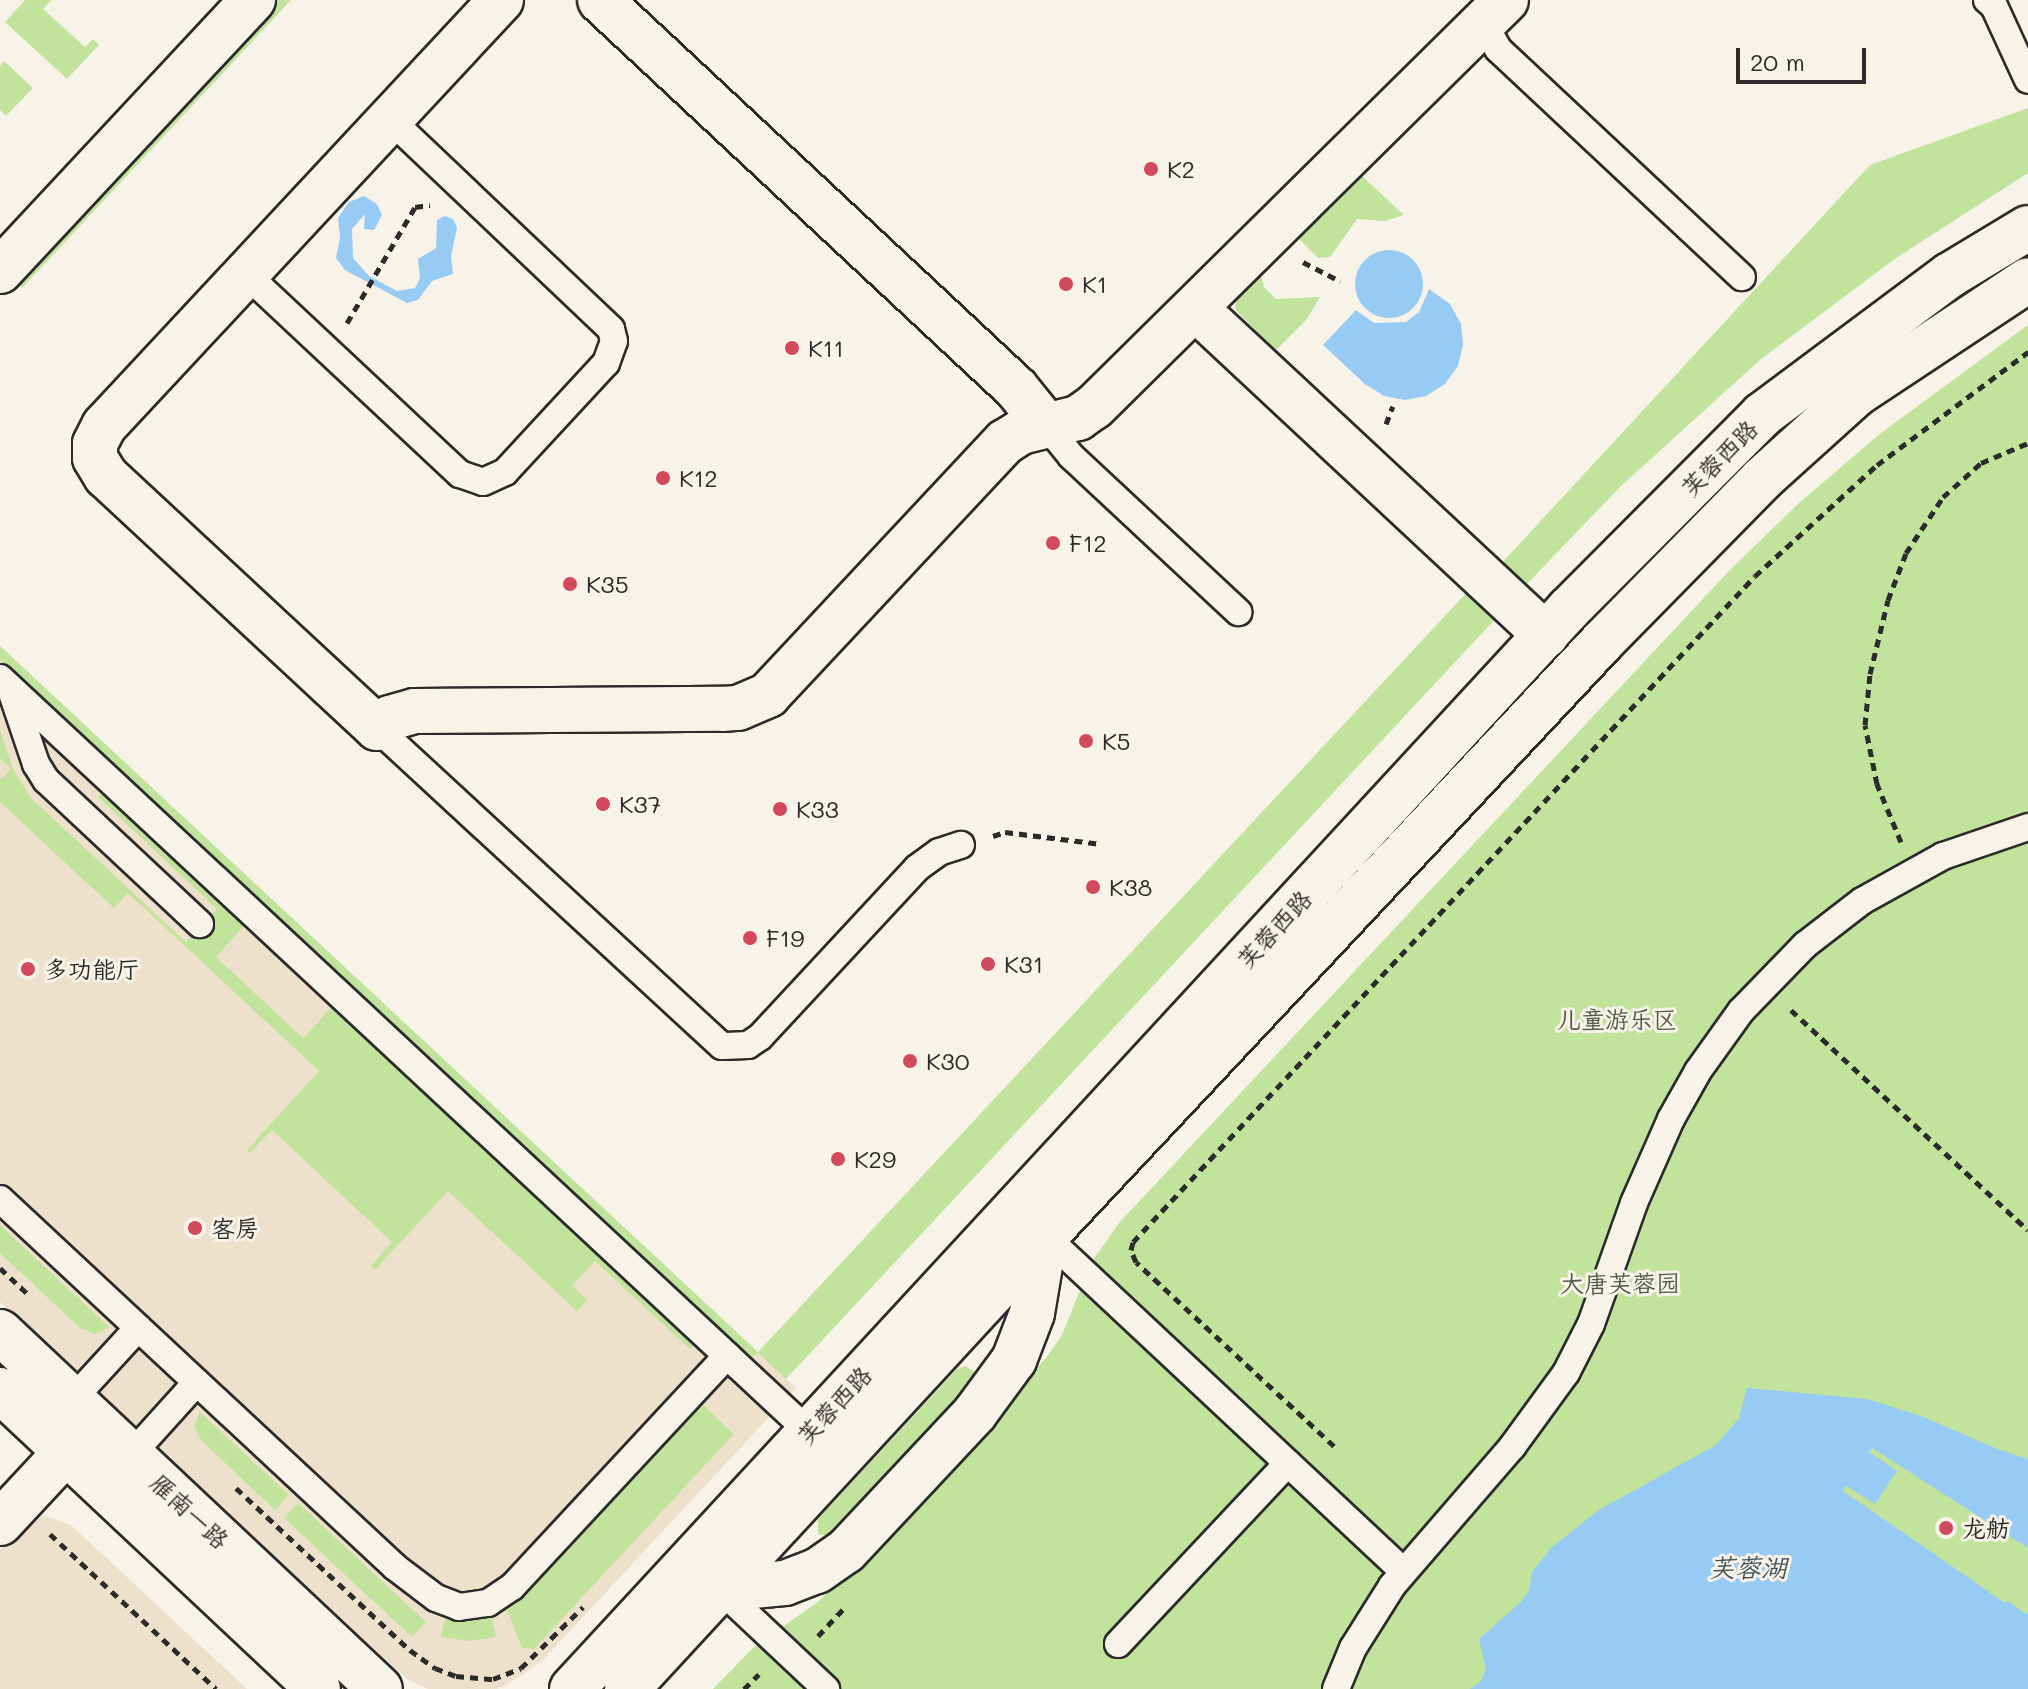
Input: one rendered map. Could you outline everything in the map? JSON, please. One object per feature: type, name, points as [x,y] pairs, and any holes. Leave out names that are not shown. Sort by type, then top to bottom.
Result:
[{"type":"main road","points":[[0,271],[253,0]]},
{"type":"main road","points":[[501,0],[104,426],[95,444],[95,458],[106,476],[377,728],[390,718],[414,711],[722,709],[754,702],[780,684],[1005,442],[1021,432],[1078,418],[1090,411],[1492,7]]},
{"type":"main road","points":[[600,0],[1011,384],[1046,425]]},
{"type":"main road","name":"芙蓉西路","points":[[572,1689],[1546,635],[1762,415],[1950,275],[2028,228]]},
{"type":"main road","name":"芙蓉西路","points":[[627,1689],[1045,1236],[1580,666],[1762,479],[1856,394],[2028,280]]},
{"type":"main road","points":[[1195,308],[1546,635]]},
{"type":"main road","points":[[720,1589],[785,1583],[817,1571],[846,1551],[975,1413],[1014,1360],[1032,1313],[1045,1236]]},
{"type":"main road","name":"雁南一路","points":[[0,1332],[380,1689]]},
{"type":"main road","name":"雁南一路","points":[[6,1407],[66,1452],[318,1689]]},
{"type":"main road","points":[[9,1514],[66,1452]]},
{"type":"lane","points":[[1987,0],[1994,6],[2028,80]]},
{"type":"lane","points":[[1492,7],[1490,39],[1498,49],[1742,277]]},
{"type":"lane","points":[[246,274],[470,480],[488,482],[500,476],[555,418],[606,363],[614,341],[611,329],[390,119]]},
{"type":"lane","points":[[1046,425],[1071,456],[1238,612]]},
{"type":"lane","points":[[0,678],[809,1432]]},
{"type":"lane","points":[[0,678],[15,698],[36,764],[46,780],[200,924]]},
{"type":"lane","points":[[377,728],[722,1046],[748,1045],[760,1037],[917,868],[939,852],[961,845]]},
{"type":"lane","points":[[1336,1689],[1353,1648],[1403,1571],[1512,1447],[1566,1373],[1591,1324],[1634,1203],[1671,1119],[1718,1040],[1764,984],[1833,922],[1916,870],[1977,843],[2028,827]]},
{"type":"lane","points":[[0,1199],[395,1567],[436,1598],[468,1608],[488,1603],[512,1587],[727,1356]]},
{"type":"lane","points":[[1045,1236],[1403,1571]]},
{"type":"lane","points":[[72,1400],[138,1328]]},
{"type":"lane","points":[[131,1455],[197,1382]]},
{"type":"lane","points":[[1118,1644],[1288,1463]]},
{"type":"lane","points":[[720,1589],[826,1689]]},
{"type":"path","points":[[344,329],[415,207],[440,204]]},
{"type":"path","points":[[1334,1446],[1136,1262],[1132,1244],[1755,576],[1887,457],[2028,352]]},
{"type":"path","points":[[1916,870],[1883,801],[1868,751],[1866,708],[1879,632],[1899,569],[1933,510],[1967,473],[2028,443]]},
{"type":"path","points":[[961,845],[1005,832],[1101,844]]},
{"type":"path","points":[[1764,984],[2028,1230]]},
{"type":"path","points":[[0,1268],[41,1306]]},
{"type":"path","points":[[230,1482],[410,1650],[435,1668],[456,1676],[493,1679],[521,1668],[591,1597]]},
{"type":"path","points":[[9,1514],[216,1689]]},
{"type":"shaded area","points":[[0,646],[796,1388],[541,1662],[507,1685],[497,1689],[428,1689],[407,1679],[0,1302]]},
{"type":"shaded area","points":[[46,1516],[71,1525],[247,1689],[0,1689],[0,1550],[22,1526],[33,1518]]},
{"type":"green space","points":[[25,0],[51,0],[43,9],[85,47],[93,39],[99,45],[67,79],[5,22]]},
{"type":"green space","points":[[277,0],[291,0],[22,288],[15,281]]},
{"type":"green space","points":[[4,61],[33,88],[6,116],[0,110],[0,66]]},
{"type":"green space","points":[[2028,108],[2028,173],[1896,258],[1761,359],[1621,486],[1522,589],[1498,567],[1870,165]]},
{"type":"green space","points":[[1362,176],[1404,215],[1385,221],[1357,219],[1330,257],[1318,258],[1299,239]]},
{"type":"green space","points":[[1261,276],[1264,287],[1276,299],[1320,297],[1307,319],[1275,351],[1235,309],[1236,301]]},
{"type":"green space","name":"大唐芙蓉园","points":[[2028,325],[2028,1689],[713,1689],[753,1648],[819,1601],[1046,1358],[1062,1335],[1091,1263],[1119,1223],[1730,570],[1799,503],[1881,433]]},
{"type":"green space","points":[[1471,588],[1499,615],[786,1379],[758,1353],[750,1359],[0,660],[0,646],[758,1352]]},
{"type":"green space","points":[[0,730],[13,769],[31,798],[186,942],[217,909],[98,797],[103,792],[246,924],[216,957],[303,1038],[333,1006],[695,1344],[690,1349],[595,1261],[572,1286],[587,1300],[577,1311],[448,1191],[375,1270],[371,1266],[392,1242],[272,1130],[250,1153],[247,1150],[319,1071],[128,893],[114,908],[0,802],[0,780],[11,769],[0,758]]},
{"type":"green space","points":[[0,1225],[109,1327],[95,1334],[80,1328],[0,1253]]},
{"type":"green space","points":[[965,1366],[975,1372],[976,1380],[831,1536],[818,1534],[818,1519],[957,1369]]},
{"type":"green space","points":[[699,1401],[734,1434],[534,1649],[522,1648],[506,1608]]},
{"type":"green space","points":[[200,1412],[289,1495],[275,1510],[201,1440],[194,1426]]},
{"type":"green space","points":[[298,1503],[426,1622],[412,1637],[284,1518]]},
{"type":"green space","points":[[491,1612],[496,1637],[469,1641],[441,1637],[446,1614]]},
{"type":"water","points":[[364,196],[377,204],[382,215],[374,230],[364,229],[365,214],[352,229],[353,258],[369,276],[397,291],[415,288],[420,278],[418,259],[436,248],[437,220],[445,216],[453,219],[457,228],[451,256],[453,274],[432,281],[418,300],[407,303],[345,270],[336,258],[340,238],[338,218],[349,202]]},
{"type":"water","points":[[1389,250],[1413,260],[1423,284],[1413,308],[1389,318],[1365,308],[1355,284],[1365,260]]},
{"type":"water","points":[[1429,289],[1450,304],[1461,324],[1463,345],[1458,366],[1445,384],[1426,396],[1405,400],[1384,396],[1365,384],[1323,345],[1356,310],[1374,323],[1406,322],[1419,312]]},
{"type":"water","name":"芙蓉湖","points":[[1747,1388],[1867,1399],[1921,1416],[2028,1459],[2028,1548],[1872,1448],[1869,1452],[1897,1471],[1875,1504],[1846,1486],[1843,1491],[2005,1603],[2007,1601],[2028,1615],[2028,1689],[1470,1689],[1480,1682],[1486,1670],[1479,1639],[1521,1602],[1529,1590],[1532,1572],[1552,1547],[1599,1510],[1716,1445],[1739,1418]]},
{"type":"place","name":"K2","points":[[1151,169]]},
{"type":"place","name":"K1","points":[[1066,284]]},
{"type":"place","name":"K11","points":[[792,348]]},
{"type":"place","name":"K12","points":[[663,478]]},
{"type":"place","name":"F12","points":[[1053,543]]},
{"type":"place","name":"K35","points":[[570,584]]},
{"type":"place","name":"K5","points":[[1086,741]]},
{"type":"place","name":"K37","points":[[603,804]]},
{"type":"place","name":"K33","points":[[780,809]]},
{"type":"place","name":"K38","points":[[1093,887]]},
{"type":"place","name":"F19","points":[[750,938]]},
{"type":"place","name":"K31","points":[[988,964]]},
{"type":"place","name":"多功能厅","points":[[28,969]]},
{"type":"place","name":"K30","points":[[910,1061]]},
{"type":"place","name":"K29","points":[[838,1159]]},
{"type":"place","name":"客房","points":[[195,1228]]},
{"type":"place","name":"龙舫","points":[[1946,1528]]},
{"type":"park label","name":"儿童游乐区","points":[[1617,1019]]}]
